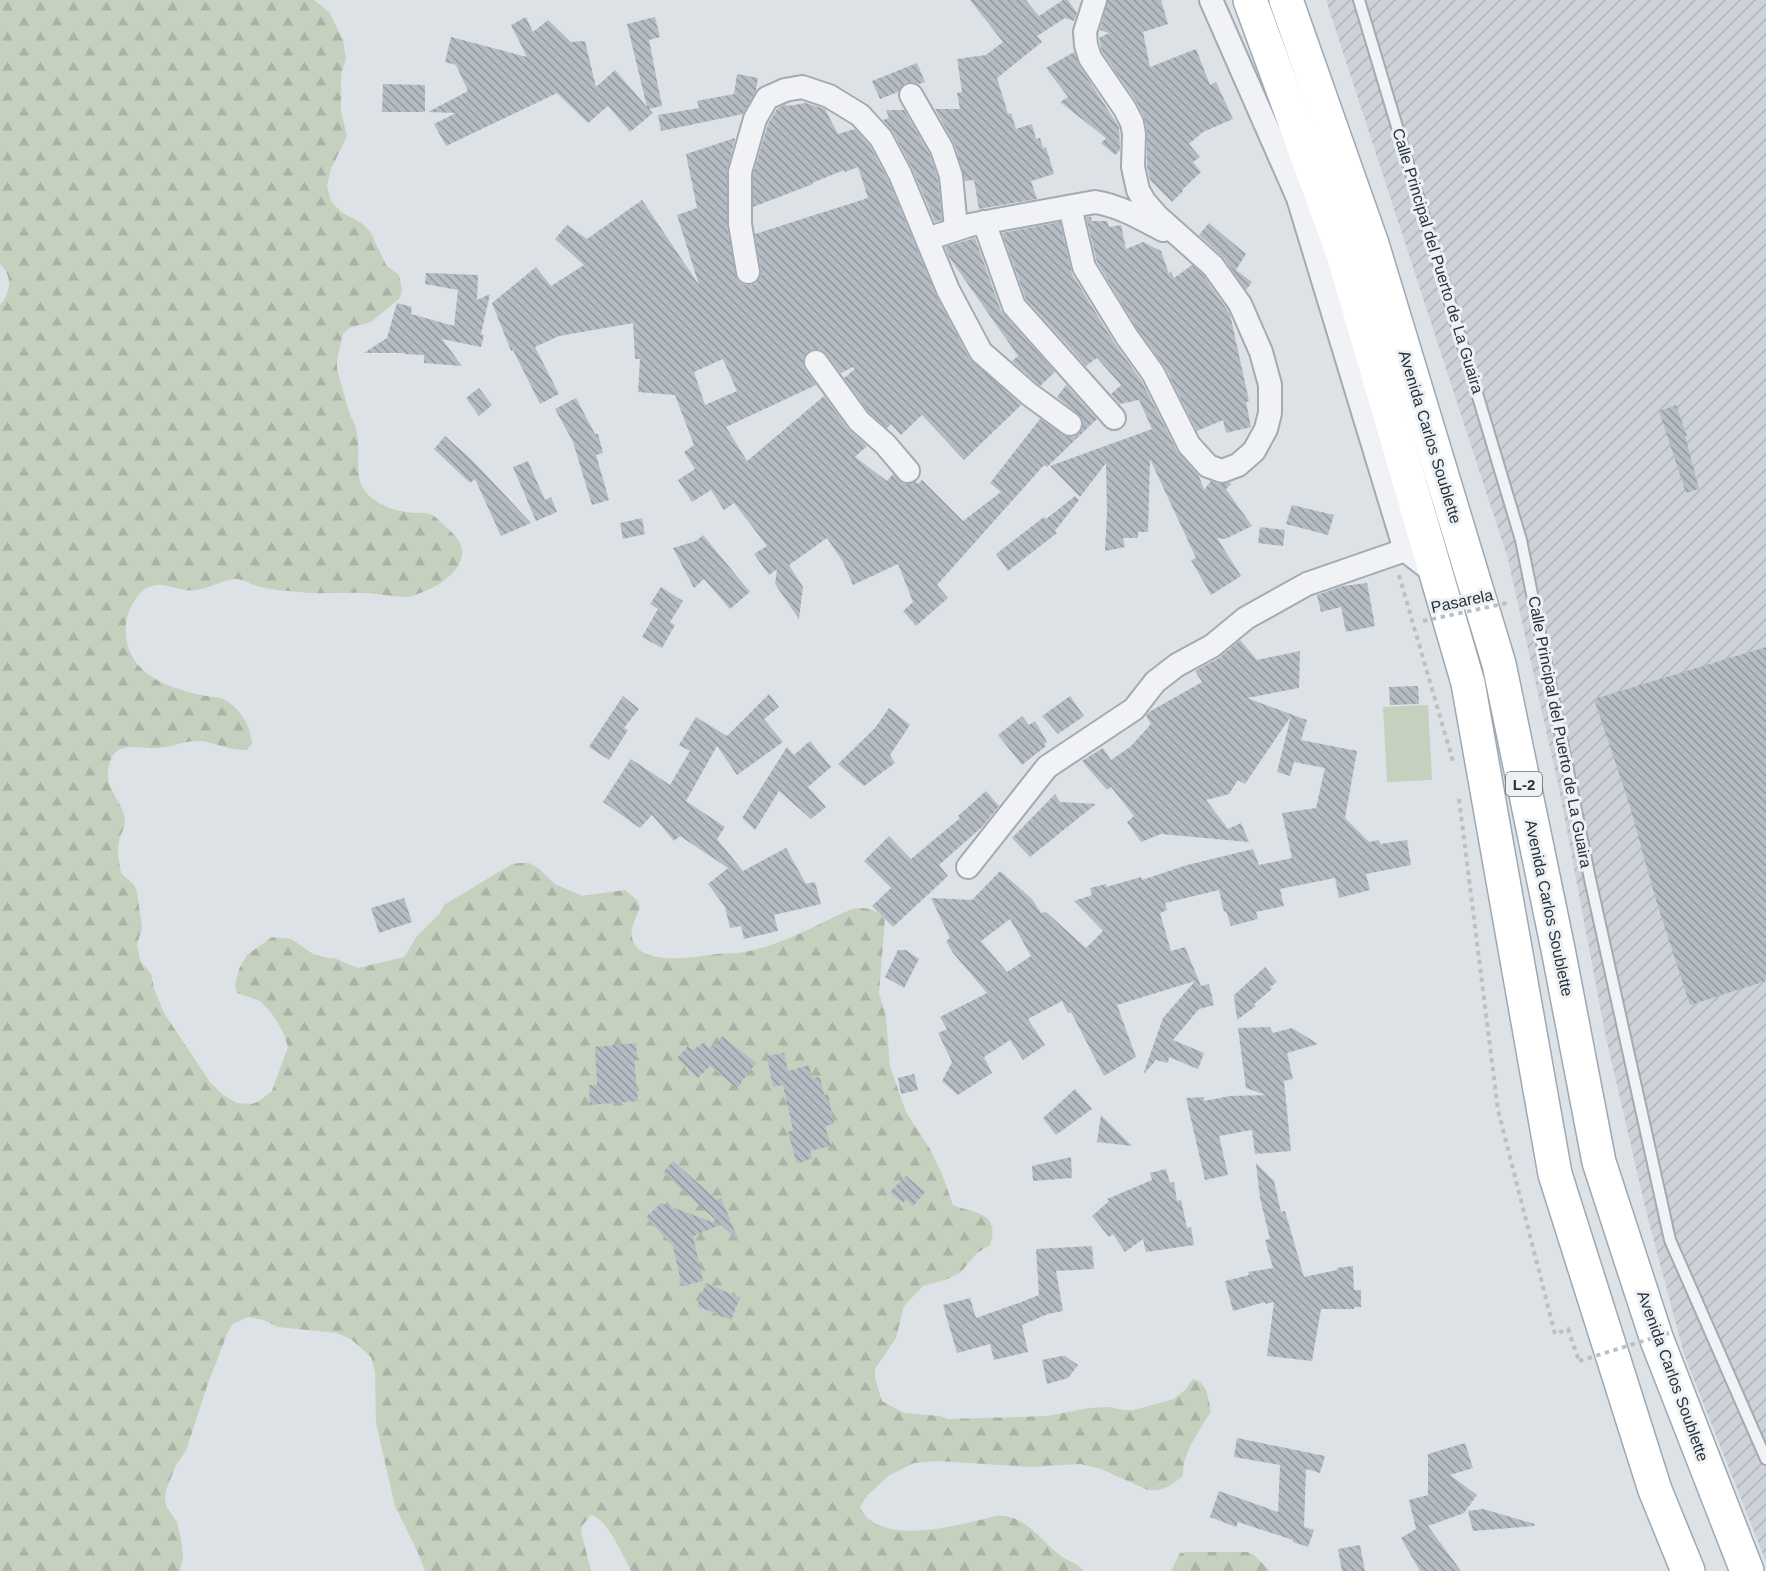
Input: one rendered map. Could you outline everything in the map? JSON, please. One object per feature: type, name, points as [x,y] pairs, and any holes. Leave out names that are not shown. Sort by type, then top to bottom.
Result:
[{"type":"main road","name":"Avenida Carlos Soublette","points":[[1250,0],[1343,254],[1468,683],[1555,1174],[1655,1490],[1688,1571]]},
{"type":"main road","name":"Avenida Carlos Soublette","points":[[1286,0],[1372,244],[1499,664],[1556,938],[1599,1162],[1657,1340],[1748,1571]]},
{"type":"street","points":[[1070,207],[1084,267],[1127,337],[1153,373],[1189,445],[1208,466],[1222,471],[1238,465],[1254,451],[1266,429],[1270,413],[1270,385],[1261,352],[1240,304],[1213,266],[1157,216],[1138,190],[1133,157],[1132,123],[1090,58],[1086,45],[1085,32],[1095,0]]},
{"type":"street","points":[[1211,0],[1298,198],[1405,550],[1437,576]]},
{"type":"street","points":[[748,272],[740,224],[740,172],[755,119],[767,98],[785,90],[801,87],[829,96],[860,115],[881,138],[900,174],[948,290],[981,352],[1029,394],[1070,424]]},
{"type":"street","points":[[910,94],[942,149],[951,176],[956,228]]},
{"type":"street","points":[[927,239],[956,228],[1095,202],[1117,188],[1133,157]]},
{"type":"street","points":[[1095,202],[1111,204],[1131,213],[1188,244]]},
{"type":"street","points":[[984,222],[1014,306],[1114,418]]},
{"type":"street","points":[[816,362],[859,421],[885,444],[908,471]]},
{"type":"street","points":[[968,867],[1047,767],[1134,709],[1155,682],[1177,665],[1212,646],[1246,618],[1307,584],[1405,550]]},
{"type":"lane","name":"Calle Principal del Puerto de La Guaira","points":[[1359,0],[1521,540],[1590,879],[1670,1240],[1766,1459]]},
{"type":"path","points":[[1399,575],[1456,774]]},
{"type":"path","name":"Pasarela","points":[[1423,621],[1507,603]]},
{"type":"path","points":[[1459,797],[1498,1110],[1555,1334],[1568,1329],[1579,1361],[1669,1333]]},
{"type":"shaded area","points":[[1326,0],[1766,0],[1766,1562],[1684,1354],[1646,1211],[1605,1033],[1559,788],[1508,559]]},
{"type":"green space","points":[[0,0],[314,0],[329,12],[343,40],[346,59],[341,75],[341,111],[347,136],[331,169],[327,185],[331,201],[341,212],[363,224],[371,233],[386,265],[399,275],[402,290],[400,298],[371,322],[349,328],[343,334],[337,360],[337,369],[357,435],[361,483],[370,496],[387,507],[407,512],[428,513],[434,516],[455,536],[462,549],[458,566],[448,577],[429,589],[408,597],[366,593],[287,591],[270,589],[236,579],[197,590],[157,585],[150,587],[142,591],[130,610],[126,626],[127,643],[131,655],[146,673],[167,684],[229,702],[243,717],[251,736],[252,743],[247,750],[236,750],[197,741],[157,748],[122,748],[111,759],[108,771],[110,785],[122,810],[125,823],[118,845],[121,873],[134,885],[137,892],[142,927],[137,945],[140,960],[151,974],[164,1013],[210,1082],[223,1095],[237,1103],[252,1104],[259,1101],[272,1091],[288,1047],[283,1032],[272,1014],[260,1001],[237,993],[235,985],[239,969],[247,955],[272,937],[291,939],[313,954],[334,958],[358,968],[404,957],[417,936],[440,913],[444,905],[512,864],[529,863],[555,884],[582,896],[625,890],[637,900],[640,907],[633,926],[632,937],[637,947],[656,957],[683,958],[749,951],[789,938],[852,909],[866,908],[878,913],[885,919],[879,993],[886,1017],[890,1067],[906,1112],[930,1149],[953,1205],[984,1216],[992,1226],[990,1245],[977,1253],[960,1273],[923,1286],[904,1306],[896,1338],[875,1369],[875,1378],[882,1401],[904,1413],[940,1416],[948,1419],[1048,1416],[1088,1408],[1108,1407],[1134,1410],[1174,1399],[1193,1379],[1204,1387],[1211,1411],[1185,1459],[1183,1476],[1162,1489],[1148,1490],[1101,1469],[1080,1464],[1031,1467],[939,1461],[914,1463],[888,1476],[866,1497],[860,1507],[870,1520],[884,1527],[902,1530],[943,1528],[996,1516],[1006,1516],[1024,1523],[1061,1556],[1084,1571],[631,1571],[603,1523],[591,1515],[582,1526],[581,1531],[591,1571],[425,1571],[395,1506],[376,1423],[375,1372],[371,1357],[352,1340],[337,1333],[278,1327],[264,1320],[248,1317],[233,1324],[228,1332],[207,1386],[186,1451],[176,1465],[166,1490],[167,1508],[177,1522],[181,1539],[183,1558],[180,1571],[0,1571],[0,305],[6,295],[9,279],[0,264]]},
{"type":"green space","points":[[1428,705],[1432,780],[1387,782],[1383,707]]},
{"type":"green space","points":[[1248,1552],[1270,1571],[1171,1571],[1180,1553]]},
{"type":"building","points":[[970,0],[1026,0],[1039,16],[1063,0],[1068,0],[1077,13],[1074,21],[1065,18],[1037,36],[1042,42],[997,78],[1008,114],[1011,113],[1016,129],[1032,124],[1036,139],[1040,138],[1043,148],[1046,147],[1054,174],[1031,181],[1037,199],[979,209],[974,180],[965,181],[955,145],[935,109],[960,109],[957,93],[962,92],[957,59],[986,55],[1003,42]]},
{"type":"building","points":[[1108,0],[1161,0],[1168,24],[1143,32],[1150,67],[1196,49],[1210,85],[1216,82],[1233,119],[1203,132],[1189,144],[1200,157],[1193,162],[1201,172],[1172,202],[1150,180],[1144,117],[1136,101],[1102,52],[1099,38],[1109,33],[1100,30]]},
{"type":"building","points":[[526,17],[533,32],[548,20],[571,42],[585,41],[596,87],[615,70],[647,107],[627,24],[655,17],[660,37],[649,40],[662,106],[649,109],[653,113],[630,132],[608,106],[588,123],[557,93],[446,146],[434,124],[456,113],[428,112],[468,91],[456,65],[445,62],[451,37],[527,57],[511,25]]},
{"type":"building","points":[[1074,52],[1079,65],[1119,127],[1120,150],[1115,155],[1101,143],[1106,138],[1060,102],[1068,97],[1046,68]]},
{"type":"building","points":[[917,63],[925,82],[905,83],[898,92],[880,99],[872,81]]},
{"type":"building","points":[[737,74],[758,78],[756,91],[743,114],[661,131],[658,115],[699,108],[697,101],[734,94]]},
{"type":"building","points":[[383,84],[425,85],[425,112],[382,112]]},
{"type":"building","points":[[806,103],[825,109],[838,134],[855,129],[870,146],[888,180],[936,295],[969,358],[1021,405],[964,460],[922,415],[901,435],[891,424],[887,428],[869,412],[844,378],[855,369],[853,367],[841,373],[826,354],[814,349],[804,356],[803,363],[805,370],[816,385],[726,427],[747,461],[824,396],[848,429],[867,446],[855,457],[887,481],[893,474],[904,484],[916,482],[918,484],[922,480],[963,521],[1001,492],[990,483],[1040,419],[1068,437],[1075,437],[1080,432],[1083,426],[1082,418],[1057,397],[1066,385],[1097,419],[1047,467],[1044,465],[937,585],[948,598],[916,626],[903,611],[913,602],[898,564],[853,585],[843,562],[827,538],[789,565],[803,587],[799,619],[775,584],[777,569],[769,575],[754,554],[767,546],[734,503],[724,510],[711,490],[692,502],[678,480],[695,469],[684,452],[694,445],[675,395],[638,392],[640,359],[635,359],[633,323],[559,336],[535,347],[559,394],[540,404],[513,350],[511,351],[492,303],[536,267],[551,286],[584,265],[555,239],[567,225],[587,239],[642,200],[699,285],[677,215],[697,208],[686,154],[735,138],[727,172],[727,226],[737,280],[744,285],[756,283],[761,270],[755,234],[868,198],[858,167],[845,172],[844,170],[753,207],[753,174],[768,124],[777,109],[786,104],[787,106]],"holes":[[[723,359],[737,391],[705,405],[694,372]]]},
{"type":"building","points":[[886,110],[904,110],[930,155],[938,179],[942,220],[935,222],[912,168],[893,132],[883,120],[889,118]]},
{"type":"building","points":[[1086,217],[1091,217],[1092,221],[1107,221],[1109,227],[1121,225],[1126,249],[1143,242],[1161,251],[1169,274],[1171,271],[1174,278],[1192,265],[1203,275],[1230,314],[1249,401],[1246,402],[1251,427],[1226,433],[1223,420],[1197,431],[1165,367],[1138,330],[1097,262]]},
{"type":"building","points":[[1060,222],[1072,274],[1115,344],[1141,380],[1177,451],[1199,476],[1204,490],[1211,481],[1218,484],[1231,484],[1226,489],[1252,526],[1225,539],[1217,538],[1241,576],[1211,595],[1191,560],[1196,558],[1150,459],[1148,532],[1138,532],[1138,538],[1123,538],[1125,547],[1105,551],[1106,463],[1080,497],[1050,466],[1152,429],[1139,400],[1120,404],[1111,394],[1121,385],[1097,358],[1086,366],[1026,299],[1002,233]]},
{"type":"building","points":[[1209,223],[1246,254],[1236,270],[1252,282],[1246,290],[1224,258],[1199,235]]},
{"type":"building","points":[[975,238],[1001,311],[1055,372],[1040,386],[1012,361],[1018,356],[949,257],[945,247]]},
{"type":"building","points":[[426,273],[478,275],[477,300],[490,294],[481,334],[484,335],[481,347],[442,339],[462,366],[424,363],[424,355],[364,353],[387,338],[397,303],[412,307],[411,314],[454,326],[458,290],[425,284]]},
{"type":"building","points":[[479,388],[492,405],[479,416],[466,398]]},
{"type":"building","points":[[576,398],[595,434],[598,434],[603,453],[596,455],[609,500],[592,505],[573,442],[555,409]]},
{"type":"building","points":[[1676,405],[1687,436],[1685,436],[1699,489],[1686,493],[1659,411]]},
{"type":"building","points":[[445,436],[473,461],[531,523],[501,536],[475,479],[470,483],[434,449]]},
{"type":"building","points":[[528,461],[545,500],[551,497],[557,512],[536,521],[513,467]]},
{"type":"building","points":[[1075,496],[1079,500],[1055,531],[1057,533],[1008,571],[996,554]]},
{"type":"building","points":[[1292,505],[1334,515],[1328,535],[1286,524]]},
{"type":"building","points":[[642,518],[645,534],[623,539],[620,523]]},
{"type":"building","points":[[1260,527],[1285,530],[1283,546],[1258,543]]},
{"type":"building","points":[[703,535],[750,592],[730,609],[704,579],[694,588],[673,548],[696,541]]},
{"type":"building","points":[[1367,583],[1375,626],[1346,632],[1341,607],[1321,612],[1317,595],[1343,586]]},
{"type":"building","points":[[661,587],[683,601],[670,622],[675,625],[662,648],[642,637],[658,609],[650,604]]},
{"type":"building","points":[[1240,640],[1257,660],[1300,651],[1299,688],[1247,698],[1307,720],[1301,740],[1357,751],[1345,818],[1369,842],[1379,840],[1380,844],[1407,840],[1411,865],[1366,874],[1370,890],[1339,898],[1335,878],[1280,889],[1284,906],[1256,912],[1258,919],[1231,926],[1226,911],[1224,912],[1219,890],[1165,903],[1167,910],[1160,913],[1171,951],[1185,947],[1201,986],[1209,984],[1214,1005],[1199,1009],[1173,1040],[1204,1053],[1198,1069],[1169,1057],[1168,1063],[1156,1060],[1144,1072],[1163,1018],[1195,981],[1117,1005],[1136,1057],[1104,1076],[1071,1012],[1068,1013],[1062,1001],[1028,1019],[1045,1045],[1023,1060],[1010,1040],[984,1057],[992,1073],[958,1095],[942,1081],[952,1062],[938,1033],[947,1029],[940,1017],[987,993],[953,953],[946,941],[950,938],[931,898],[972,900],[1000,871],[1032,899],[1041,913],[1046,912],[1086,948],[1103,931],[1074,901],[1092,895],[1090,888],[1106,884],[1106,887],[1141,877],[1142,880],[1187,865],[1253,849],[1259,865],[1292,858],[1282,813],[1316,808],[1325,768],[1294,762],[1290,776],[1277,772],[1291,716],[1245,784],[1238,780],[1229,794],[1206,800],[1228,829],[1241,823],[1249,842],[1161,834],[1141,842],[1127,822],[1134,816],[1111,787],[1107,790],[1082,761],[1103,748],[1111,760],[1130,747],[1151,724],[1146,716],[1149,712],[1202,682],[1195,671],[1219,658]],"holes":[[[1010,919],[1031,956],[1007,972],[981,941]]]},
{"type":"building","points":[[1766,647],[1766,981],[1690,1005],[1656,900],[1629,803],[1594,699]]},
{"type":"building","points":[[1418,686],[1419,704],[1390,705],[1389,687]]},
{"type":"building","points":[[769,694],[779,707],[764,719],[783,742],[737,775],[717,746],[686,801],[725,827],[717,839],[743,871],[786,848],[806,884],[815,882],[821,904],[774,915],[778,931],[744,939],[741,926],[730,928],[725,907],[708,884],[728,868],[680,836],[674,841],[652,815],[640,828],[603,802],[631,759],[670,785],[690,751],[679,745],[696,717],[727,736]]},
{"type":"building","points":[[623,696],[639,709],[624,728],[628,730],[609,760],[589,747]]},
{"type":"building","points":[[1070,696],[1084,716],[1058,734],[1042,716]]},
{"type":"building","points":[[889,708],[910,725],[890,755],[895,763],[864,786],[838,764],[875,728]]},
{"type":"building","points":[[1022,716],[1029,725],[1035,721],[1047,742],[1044,744],[1046,746],[1022,765],[998,735]]},
{"type":"building","points":[[810,741],[831,767],[808,787],[826,807],[811,819],[779,791],[755,830],[742,818],[787,747],[794,755]]},
{"type":"building","points":[[986,791],[999,806],[982,827],[939,865],[948,876],[893,927],[872,906],[891,888],[864,861],[889,836],[911,859],[960,818],[958,816]]},
{"type":"building","points":[[1055,794],[1060,802],[1096,804],[1030,857],[1012,838]]},
{"type":"building","points":[[404,898],[412,922],[379,933],[371,908]]},
{"type":"building","points":[[898,950],[906,950],[919,959],[904,988],[885,977]]},
{"type":"building","points":[[1265,967],[1277,982],[1254,1004],[1256,1006],[1237,1020],[1234,995]]},
{"type":"building","points":[[1270,1027],[1273,1033],[1292,1028],[1318,1044],[1287,1053],[1293,1079],[1284,1081],[1291,1151],[1255,1154],[1252,1130],[1219,1136],[1228,1175],[1205,1180],[1186,1098],[1204,1097],[1204,1101],[1230,1096],[1266,1095],[1246,1088],[1238,1028]]},
{"type":"building","points":[[722,1036],[756,1063],[737,1088],[710,1066],[698,1078],[677,1058],[688,1046],[693,1050],[704,1042],[709,1049],[712,1045],[714,1047]]},
{"type":"building","points":[[636,1043],[637,1059],[634,1059],[638,1101],[590,1105],[589,1085],[597,1085],[595,1047]]},
{"type":"building","points":[[784,1053],[788,1071],[809,1065],[812,1078],[820,1077],[824,1095],[828,1094],[834,1124],[825,1126],[831,1146],[810,1151],[812,1158],[797,1164],[788,1132],[793,1130],[783,1085],[773,1087],[767,1056]]},
{"type":"building","points":[[914,1074],[918,1090],[901,1094],[898,1078]]},
{"type":"building","points":[[1075,1089],[1092,1109],[1056,1135],[1043,1118]]},
{"type":"building","points":[[1101,1115],[1132,1146],[1097,1142]]},
{"type":"building","points":[[1071,1157],[1072,1178],[1033,1181],[1032,1166]]},
{"type":"building","points":[[673,1161],[717,1200],[721,1198],[739,1241],[663,1172]]},
{"type":"building","points":[[1256,1163],[1274,1181],[1281,1212],[1285,1211],[1304,1277],[1353,1266],[1354,1290],[1361,1290],[1361,1307],[1321,1309],[1312,1361],[1267,1356],[1274,1302],[1265,1304],[1265,1302],[1233,1311],[1225,1281],[1249,1275],[1248,1272],[1273,1268],[1265,1240],[1270,1239],[1260,1198]]},
{"type":"building","points":[[1166,1169],[1170,1183],[1174,1182],[1177,1201],[1181,1200],[1187,1228],[1191,1227],[1194,1245],[1146,1252],[1143,1239],[1125,1252],[1113,1234],[1109,1237],[1092,1216],[1109,1201],[1107,1199],[1152,1180],[1150,1173]]},
{"type":"building","points":[[906,1176],[925,1192],[913,1206],[906,1199],[903,1203],[890,1192]]},
{"type":"building","points":[[661,1203],[720,1225],[693,1236],[703,1281],[682,1286],[673,1246],[646,1217]]},
{"type":"building","points":[[1092,1246],[1094,1269],[1056,1271],[1063,1311],[1048,1314],[1022,1325],[1028,1352],[994,1360],[990,1344],[957,1353],[943,1305],[970,1298],[976,1318],[1019,1303],[1039,1295],[1036,1249]]},
{"type":"building","points":[[706,1283],[740,1298],[731,1320],[697,1306]]},
{"type":"building","points":[[1062,1356],[1078,1365],[1068,1378],[1047,1384],[1042,1360]]},
{"type":"building","points":[[1237,1438],[1325,1456],[1320,1473],[1306,1469],[1304,1527],[1314,1530],[1308,1547],[1238,1522],[1236,1527],[1210,1517],[1219,1491],[1278,1512],[1280,1465],[1234,1457]]},
{"type":"building","points":[[1465,1443],[1473,1468],[1450,1475],[1477,1495],[1464,1513],[1428,1526],[1461,1571],[1420,1571],[1401,1538],[1416,1529],[1409,1500],[1428,1495],[1428,1454]]},
{"type":"building","points":[[1483,1509],[1535,1524],[1534,1526],[1473,1531],[1468,1511]]},
{"type":"building","points":[[1360,1545],[1365,1571],[1342,1571],[1338,1549]]}]
